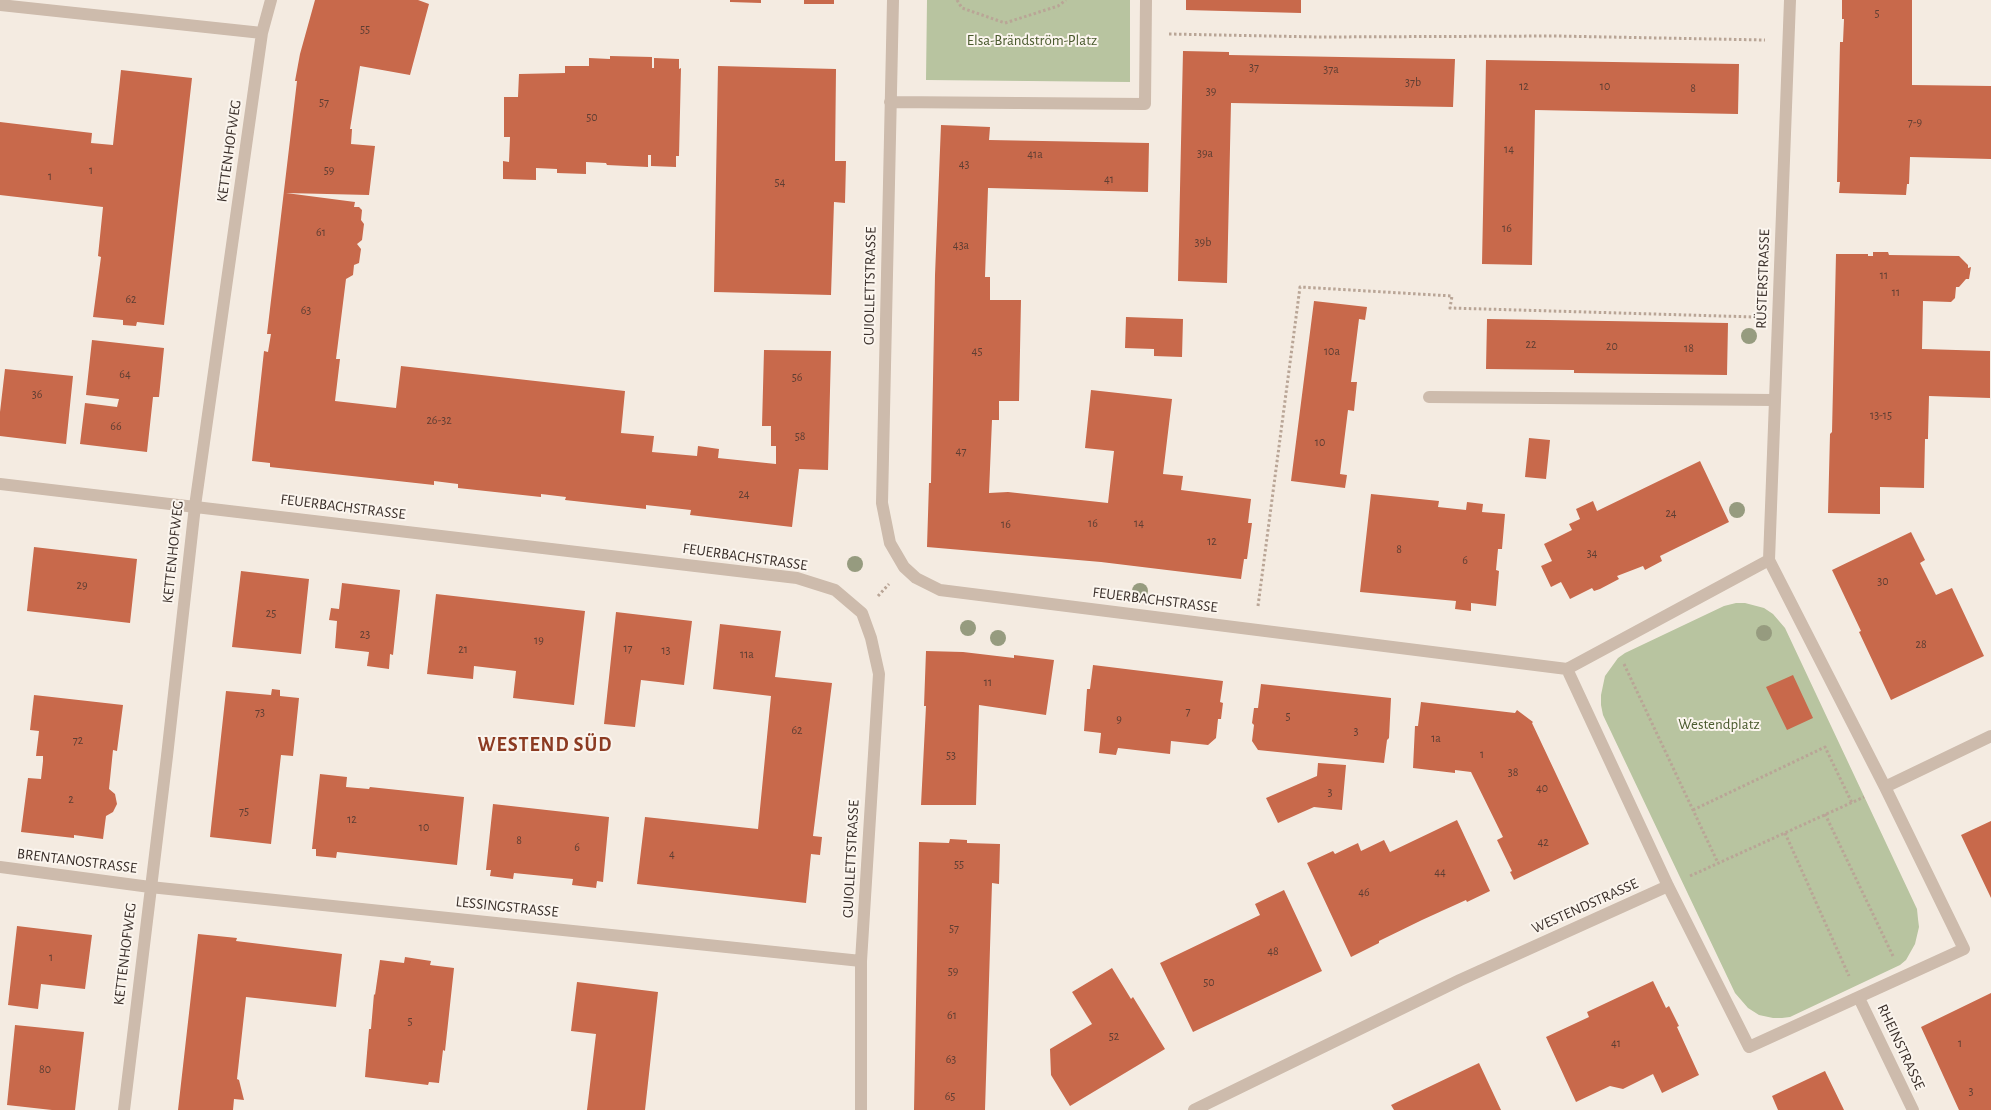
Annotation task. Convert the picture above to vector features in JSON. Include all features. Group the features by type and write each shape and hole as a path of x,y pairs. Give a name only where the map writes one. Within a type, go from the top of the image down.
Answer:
{"street":[{"name":"KETTENHOFWEG","path":"124,1110 167,756 194,506 262,33 271,0"},
{"name":"GUIOLLETTSTRASSE","path":"892,0 882,503 890,542 904,567"},
{"path":"890,102 1145,104 1146,0"},
{"name":"RÜSTERSTRASSE","path":"1769,560 1790,0"},
{"path":"0,5 262,33"},
{"path":"1429,397 1774,400"},
{"name":"FEUERBACHSTRASSE","path":"0,484 796,578 835,590 862,613"},
{"path":"1769,560 1885,787 1964,949 1749,1047 1668,886 1568,669 1615,643 1769,560"},
{"name":"FEUERBACHSTRASSE","path":"904,567 916,578 940,590 1568,669"},
{"name":"GUIOLLETTSTRASSE","path":"861,1110 861,961 879,674 871,638 862,613"},
{"path":"1885,787 1991,736"},
{"name":"BRENTANOSTRASSE","path":"0,867 150,887"},
{"name":"WESTENDSTRASSE","path":"1194,1110 1460,980 1668,886"},
{"name":"LESSINGSTRASSE","path":"150,887 861,961"},
{"name":"RHEINSTRASSE","path":"1859,998 1913,1110"}],"path":[{"path":"957,0 962,8 1005,23 1058,6 1066,0"},
{"path":"1145,34 1320,37 1555,36 1788,41"},
{"path":"1255,629 1300,287 1452,296 1450,308 1777,318"},
{"path":"862,613 904,567"},
{"path":"1615,643 1718,863"},
{"path":"1693,810 1825,747 1852,802"},
{"path":"1668,886 1885,787"},
{"path":"1825,814 1903,977"},
{"path":"1784,833 1859,998"}],"green space":[{"name":"Elsa-Brändström-Platz","path":"927,0 1130,0 1130,82 926,80"},
{"name":"Westendplatz","path":"1745,603 1764,608 1773,614 1785,628 1917,909 1919,927 1915,944 1906,960 1900,965 1790,1017 1782,1018 1759,1015 1748,1008 1735,993 1603,715 1601,705 1605,676 1618,658 1724,606"}],"building":[{"path":"315,0 418,0 429,4 410,75 360,66 350,129 352,129 351,144 375,146 369,195 286,193 355,202 354,207 359,207 362,210 361,220 364,224 362,240 357,244 361,249 359,263 354,265 353,275 346,279 336,359 340,359 335,401 396,408 401,366 625,391 621,433 654,436 652,452 697,456 698,446 719,449 718,458 776,464 776,446 771,446 771,426 762,426 764,350 831,351 828,470 799,469 792,527 690,515 691,510 646,505 646,509 565,500 566,497 541,494 541,497 458,488 458,484 434,481 434,485 270,467 270,463 252,461 264,351 268,352 271,334 267,334 297,81 295,81 300,54"},
{"path":"730,0 761,0 761,3 730,2"},
{"path":"804,0 834,0 834,4 804,4"},
{"path":"1186,0 1301,0 1301,13 1186,10"},
{"path":"1842,0 1912,0 1912,85 1991,86 1991,159 1910,157 1909,184 1907,184 1906,195 1839,193 1840,182 1837,182 1840,42 1843,42 1844,19 1842,19"},
{"path":"1183,51 1229,52 1229,55 1455,59 1453,107 1231,103 1227,283 1178,281"},
{"path":"610,56 652,57 652,68 654,68 654,58 679,59 679,69 681,68 679,156 676,156 676,167 651,166 651,155 648,155 648,167 586,162 586,174 557,173 557,169 536,168 536,180 503,179 503,161 509,162 510,137 504,137 504,97 518,97 519,74 565,73 565,66 589,66 589,58 610,59"},
{"path":"1486,60 1739,64 1738,114 1535,110 1532,265 1482,264"},
{"path":"718,66 836,69 835,161 846,161 845,203 834,202 831,295 714,292"},
{"path":"121,70 192,78 164,325 137,322 136,326 123,325 123,320 93,317 101,257 98,256 103,207 0,195 0,122 92,133 91,143 113,145"},
{"path":"941,125 990,127 989,140 1149,143 1148,192 988,188 985,277 990,277 990,300 1021,300 1019,401 999,401 999,420 992,420 989,493 1008,492 1108,503 1114,451 1085,448 1091,390 1172,399 1163,474 1183,476 1181,490 1251,499 1248,523 1252,523 1247,559 1244,559 1241,579 1101,562 927,547 929,483 931,483 935,275"},
{"path":"1873,252 1888,252 1889,255 1959,256 1968,265 1968,268 1971,267 1969,279 1966,279 1959,287 1956,287 1955,298 1951,302 1923,301 1922,349 1990,351 1990,398 1929,396 1928,439 1925,439 1924,488 1880,487 1880,514 1828,513 1836,254 1868,254 1868,256 1873,256"},
{"path":"1314,301 1367,307 1365,320 1359,319 1351,382 1357,382 1354,411 1348,410 1340,474 1347,475 1345,488 1291,481"},
{"path":"1126,317 1183,319 1182,357 1154,356 1154,349 1125,348"},
{"path":"1487,319 1728,323 1727,375 1574,373 1574,370 1486,369"},
{"path":"92,340 164,348 159,397 153,397 147,452 80,444 85,403 117,407 119,399 86,395"},
{"path":"5,369 73,376 66,444 0,436 0,412"},
{"path":"1529,438 1550,440 1546,479 1525,477"},
{"path":"1700,461 1729,522 1660,556 1662,561 1645,570 1643,566 1617,576 1619,579 1600,589 1594,591 1592,588 1570,599 1561,582 1551,587 1541,566 1552,561 1544,544 1572,530 1569,524 1580,519 1576,509 1593,501 1597,511"},
{"path":"1371,494 1439,501 1438,507 1466,510 1467,502 1483,504 1482,512 1505,514 1502,549 1498,549 1496,570 1499,571 1496,606 1471,603 1471,611 1455,609 1456,601 1360,592"},
{"path":"1911,532 1925,560 1920,563 1936,595 1952,588 1984,656 1891,700 1832,570"},
{"path":"34,547 137,559 130,623 27,611"},
{"path":"241,571 309,579 301,654 232,647"},
{"path":"342,583 400,590 393,655 390,654 389,669 367,666 369,652 335,648 337,621 329,620 331,608 339,609"},
{"path":"436,594 585,611 574,705 513,698 516,671 474,666 473,679 427,674"},
{"path":"616,612 692,621 684,685 641,680 635,727 604,724"},
{"path":"720,624 781,631 775,677 832,683 813,836 822,837 820,855 811,854 806,903 637,884 645,817 758,829 771,696 713,689"},
{"path":"926,651 963,652 1014,658 1014,655 1054,660 1046,715 979,705 976,805 921,805 926,706 924,706"},
{"path":"1093,665 1223,681 1220,702 1223,703 1221,719 1218,719 1216,738 1208,745 1171,741 1170,754 1118,748 1116,755 1099,753 1101,733 1084,731 1087,689 1090,689"},
{"path":"1793,675 1813,718 1787,730 1766,687"},
{"path":"1261,684 1391,698 1389,738 1387,740 1384,763 1258,750 1252,741 1254,725 1252,723 1254,708 1258,708"},
{"path":"272,689 280,690 280,696 299,698 293,756 281,755 271,844 210,837 226,691 271,695"},
{"path":"34,695 123,705 117,751 113,750 109,789 115,794 117,804 113,812 106,816 103,839 74,835 74,838 21,832 28,778 41,779 43,761 43,756 36,756 39,731 30,730"},
{"path":"1421,702 1515,713 1517,710 1533,722 1589,844 1514,880 1510,872 1512,871 1497,840 1503,837 1471,772 1455,770 1455,773 1413,768 1415,726 1418,726"},
{"path":"1318,763 1346,765 1342,810 1314,807 1278,823 1266,798 1317,776"},
{"path":"320,774 347,777 346,787 369,789 370,787 464,797 457,865 337,852 336,858 316,856 316,849 312,849"},
{"path":"493,804 609,817 603,882 597,881 596,888 572,885 573,879 514,873 513,879 490,876 491,870 486,870"},
{"path":"1457,820 1490,891 1422,920 1351,957 1307,863 1333,851 1335,854 1358,843 1361,851 1384,840 1390,852"},
{"path":"1991,821 1991,898 1961,835"},
{"path":"950,839 967,840 967,843 1000,844 999,884 992,883 985,1110 914,1110 919,842 949,843"},
{"path":"1284,890 1322,971 1193,1032 1160,963 1260,915 1255,904"},
{"path":"17,926 92,935 85,989 41,984 38,1009 8,1005"},
{"path":"198,934 237,938 236,941 342,954 336,1007 246,997 237,1079 239,1080 244,1100 234,1099 233,1110 178,1110"},
{"path":"405,957 431,961 430,965 454,968 445,1051 443,1050 439,1083 429,1082 428,1085 365,1077 369,1029 371,1029 374,994 380,960 404,963"},
{"path":"1112,968 1131,999 1133,997 1165,1049 1070,1106 1051,1075 1050,1049 1092,1024 1072,992"},
{"path":"1653,981 1666,1008 1669,1006 1679,1026 1677,1027 1699,1075 1662,1093 1653,1074 1623,1089 1610,1086 1576,1102 1546,1037 1589,1017 1587,1012"},
{"path":"577,982 658,992 645,1110 587,1110 596,1034 571,1031"},
{"path":"1991,993 1991,1110 1959,1110 1921,1027"},
{"path":"15,1025 84,1032 75,1110 52,1110 7,1105"},
{"path":"1479,1063 1501,1110 1394,1110 1391,1105"},
{"path":"1825,1071 1844,1110 1778,1110 1772,1096"}],"district":[{"name":"WESTEND SÜD","path":"545,745"}]}
